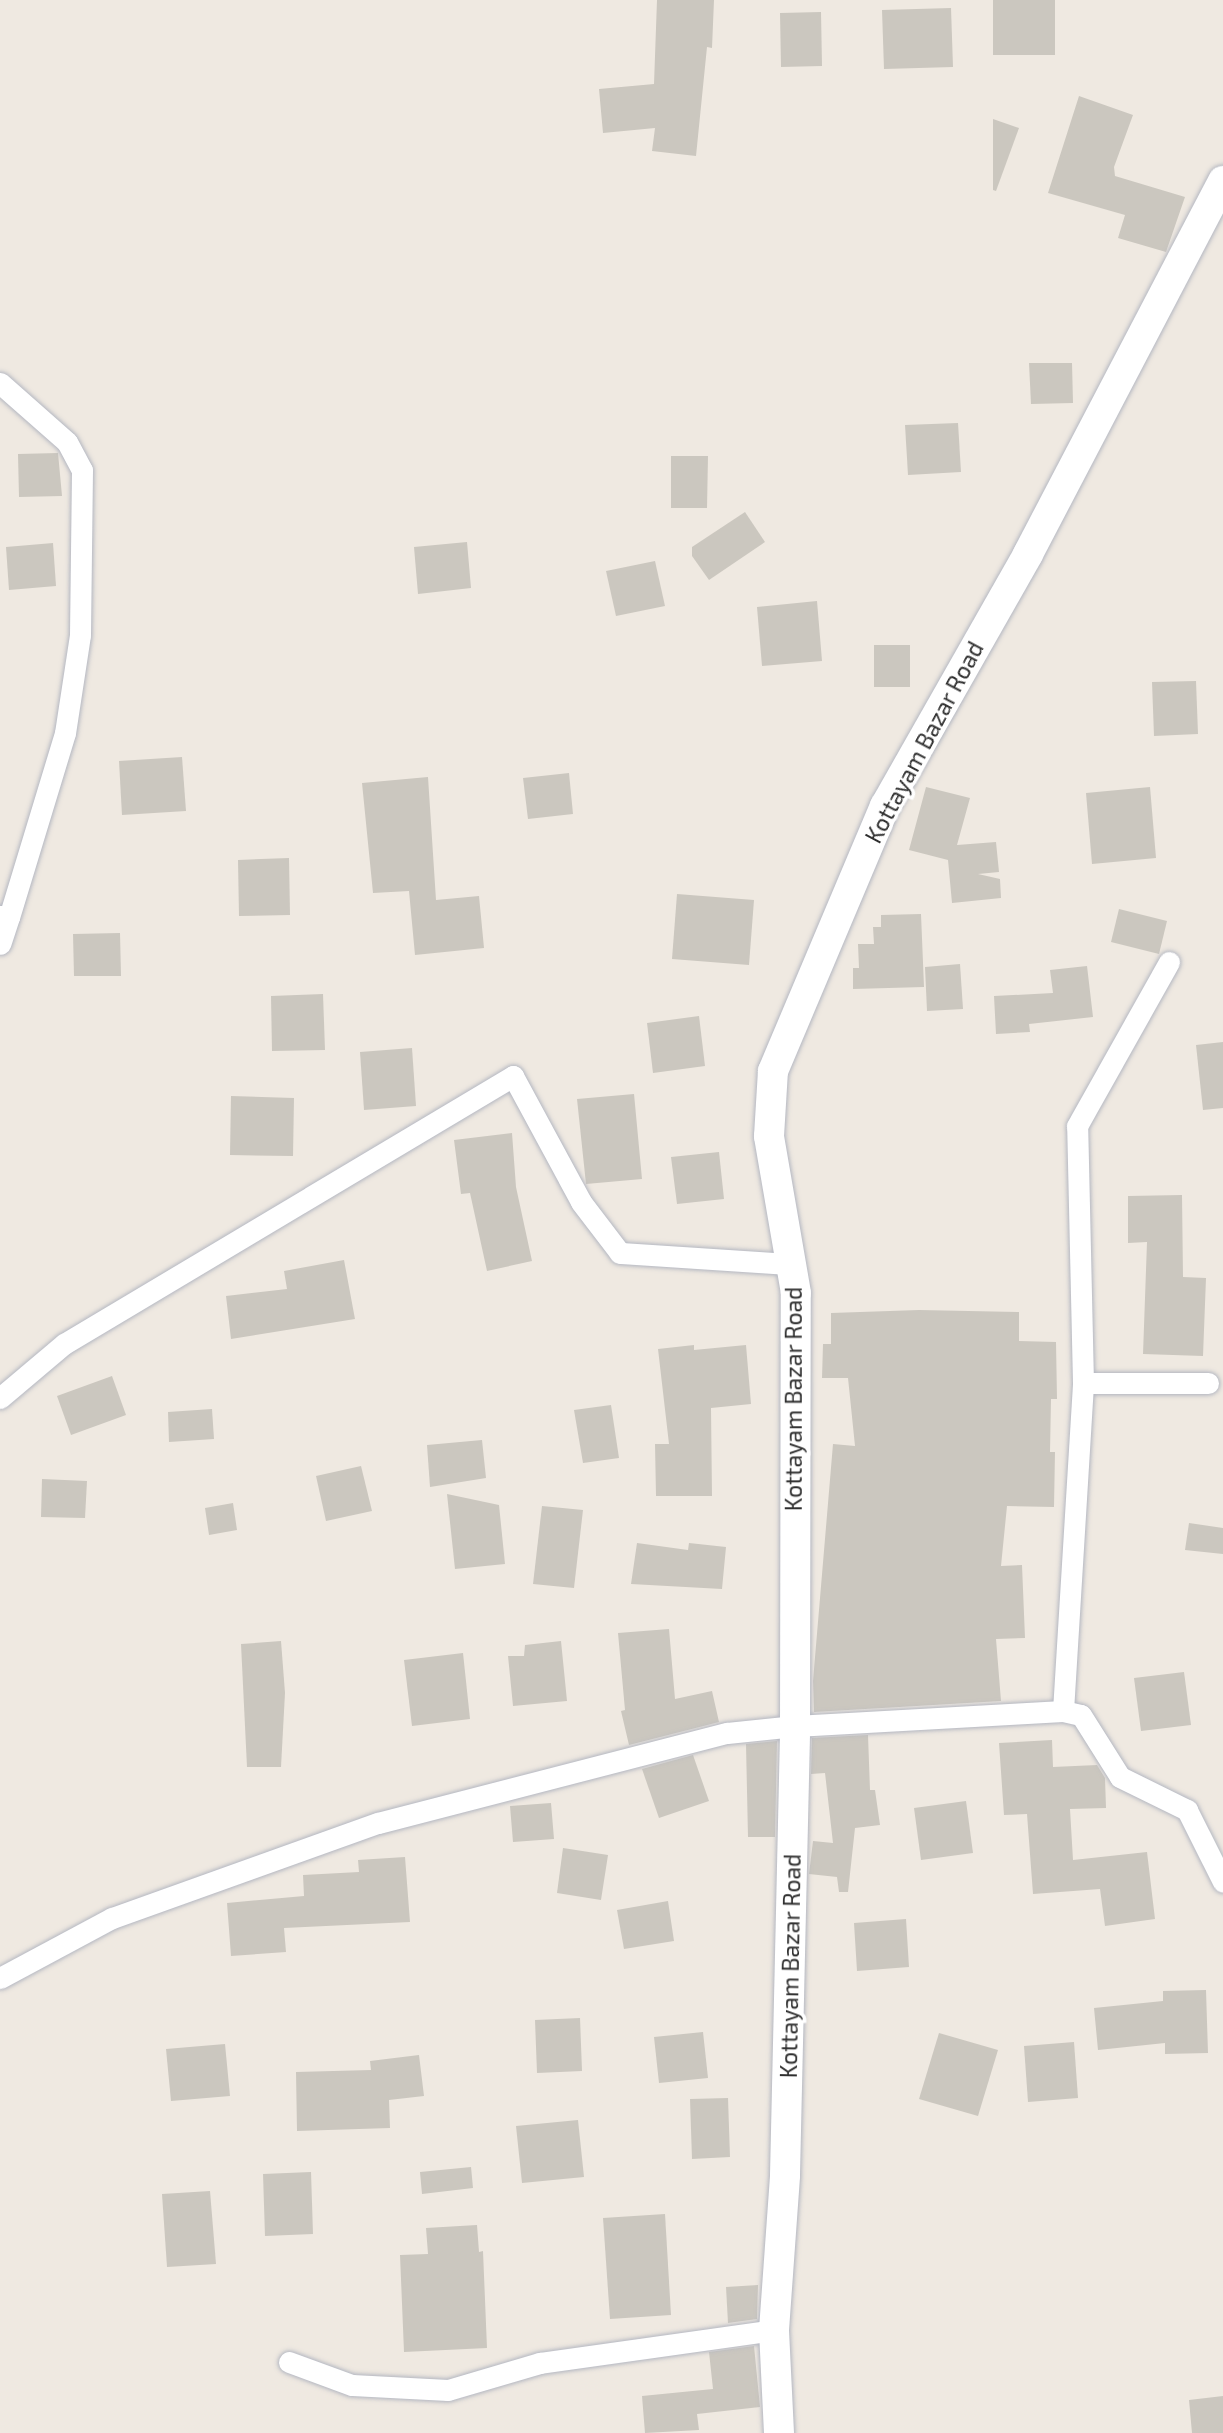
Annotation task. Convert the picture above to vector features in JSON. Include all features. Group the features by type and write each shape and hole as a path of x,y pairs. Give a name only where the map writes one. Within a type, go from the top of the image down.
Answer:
{"main road":[{"name":"Kottayam Bazar Road","path":"779,2433 774,2330 785,2175 795,1726 796,1293 769,1136 773,1071 885,806 1028,554 1223,181"}],"street":[{"path":"0,383 67,442 82,470 80,635 65,733 4,916 0,944"},
{"path":"1063,1712 1083,1383 1077,1126 1169,962"},
{"path":"0,1398 64,1344 513,1076 582,1202 620,1252 790,1264"},
{"path":"1083,1383 1208,1383"},
{"path":"3,1967 112,1918 378,1823 727,1733 795,1726 1063,1712 1082,1715 1120,1777 1187,1810 1223,1882"},
{"path":"289,2362 352,2385 448,2390 540,2363 774,2330"}],"building":[{"path":"657,0 714,0 712,48 707,47 696,156 652,151 655,128 603,133 599,89 654,84"},
{"path":"993,0 1055,0 1055,55 993,55"},
{"path":"951,8 953,67 884,69 882,10"},
{"path":"821,12 822,66 781,67 780,13"},
{"path":"1079,96 1133,115 1114,167 1115,176 1185,197 1166,252 1118,238 1125,215 1048,193"},
{"path":"993,119 1019,128 996,191 993,190"},
{"path":"1029,363 1072,363 1073,403 1031,404"},
{"path":"958,423 961,472 908,475 905,425"},
{"path":"58,453 62,496 19,497 18,454"},
{"path":"671,456 708,456 707,508 671,508"},
{"path":"745,512 765,542 709,580 692,556 692,547"},
{"path":"467,542 471,588 418,594 414,547"},
{"path":"53,543 56,586 9,590 6,547"},
{"path":"655,561 665,606 616,616 606,571"},
{"path":"817,601 822,661 762,666 757,607"},
{"path":"874,645 910,645 910,687 874,687"},
{"path":"1196,681 1198,734 1154,736 1152,682"},
{"path":"182,757 186,811 122,815 119,761"},
{"path":"569,773 573,814 528,819 523,778"},
{"path":"428,777 436,900 479,896 484,948 415,955 409,891 373,893 362,783"},
{"path":"926,787 970,798 957,845 996,842 999,872 978,874 1000,879 1001,898 952,903 948,860 909,850"},
{"path":"1150,787 1156,858 1092,864 1086,793"},
{"path":"289,858 290,915 239,916 238,860"},
{"path":"677,894 754,900 749,965 672,959"},
{"path":"1119,909 1167,921 1159,954 1111,942"},
{"path":"921,914 924,987 853,989 853,968 859,968 858,944 874,944 873,927 881,927 881,915"},
{"path":"120,933 121,976 74,976 73,934"},
{"path":"960,964 963,1009 927,1011 925,967"},
{"path":"1087,966 1093,1017 1029,1024 1030,1032 996,1034 994,996 1053,993 1050,970"},
{"path":"323,994 325,1050 272,1051 271,996"},
{"path":"699,1016 705,1066 653,1073 647,1023"},
{"path":"1223,1042 1223,1108 1203,1110 1196,1045"},
{"path":"412,1048 416,1106 364,1110 360,1052"},
{"path":"634,1094 642,1179 586,1184 577,1099"},
{"path":"231,1096 294,1098 293,1156 230,1155"},
{"path":"512,1133 516,1187 532,1261 487,1271 470,1193 461,1194 454,1140"},
{"path":"719,1152 724,1199 677,1204 671,1157"},
{"path":"1182,1195 1183,1277 1206,1278 1203,1356 1143,1354 1147,1242 1128,1243 1128,1196"},
{"path":"344,1260 355,1319 231,1339 226,1296 287,1289 284,1271"},
{"path":"919,1310 1019,1312 1019,1341 1056,1342 1057,1399 1051,1399 1050,1452 1055,1452 1054,1507 1007,1506 1001,1566 1022,1565 1025,1638 996,1639 1001,1701 814,1712 813,1681 833,1444 855,1446 848,1378 822,1378 823,1344 831,1344 831,1313"},
{"path":"694,1345 694,1350 746,1345 751,1404 711,1408 712,1496 656,1496 655,1444 669,1444 658,1349"},
{"path":"112,1376 126,1415 71,1435 57,1396"},
{"path":"611,1405 619,1458 583,1463 574,1410"},
{"path":"212,1409 214,1439 169,1442 168,1412"},
{"path":"482,1440 486,1478 430,1487 427,1445"},
{"path":"361,1466 372,1511 326,1521 316,1476"},
{"path":"42,1479 87,1481 85,1518 41,1517"},
{"path":"447,1494 499,1505 505,1564 455,1569"},
{"path":"233,1503 237,1530 209,1535 205,1508"},
{"path":"542,1506 583,1510 574,1588 533,1584"},
{"path":"1189,1523 1223,1528 1223,1554 1185,1550"},
{"path":"637,1543 688,1550 689,1543 726,1547 722,1589 631,1584"},
{"path":"669,1629 675,1699 712,1691 719,1722 629,1745 621,1711 625,1710 618,1633"},
{"path":"281,1641 285,1693 281,1767 247,1767 241,1644"},
{"path":"561,1641 567,1701 513,1706 508,1656 524,1656 525,1645"},
{"path":"463,1653 470,1719 412,1726 404,1660"},
{"path":"1184,1672 1191,1725 1141,1731 1134,1678"},
{"path":"868,1735 870,1790 875,1790 880,1825 855,1828 848,1892 839,1892 837,1877 809,1874 813,1841 833,1843 825,1773 811,1774 812,1738"},
{"path":"1052,1740 1053,1767 1097,1765 1105,1778 1106,1808 1070,1809 1073,1860 1147,1852 1155,1919 1105,1926 1100,1889 1033,1894 1027,1814 1004,1815 999,1743"},
{"path":"777,1741 775,1837 748,1837 746,1744"},
{"path":"693,1755 709,1801 659,1818 642,1769"},
{"path":"966,1801 973,1853 921,1860 914,1808"},
{"path":"551,1803 554,1839 513,1842 510,1806"},
{"path":"563,1848 608,1855 601,1900 557,1893"},
{"path":"405,1857 410,1922 284,1928 286,1952 231,1956 227,1903 304,1896 303,1875 359,1872 358,1860"},
{"path":"668,1901 674,1941 624,1949 617,1910"},
{"path":"906,1919 909,1967 857,1971 854,1923"},
{"path":"1206,1990 1208,2053 1165,2054 1165,2043 1098,2050 1094,2008 1163,2001 1163,1991"},
{"path":"580,2018 582,2071 537,2073 535,2020"},
{"path":"703,2032 708,2078 659,2083 654,2037"},
{"path":"939,2033 998,2050 978,2116 919,2099"},
{"path":"1074,2042 1078,2098 1028,2102 1024,2046"},
{"path":"225,2044 230,2096 171,2101 166,2049"},
{"path":"419,2055 424,2096 389,2100 390,2128 297,2131 296,2072 371,2070 370,2061"},
{"path":"728,2098 730,2157 692,2159 690,2099"},
{"path":"578,2120 584,2177 522,2183 516,2126"},
{"path":"471,2167 473,2188 422,2194 420,2172"},
{"path":"311,2172 313,2234 265,2236 263,2174"},
{"path":"210,2191 216,2264 167,2267 162,2194"},
{"path":"665,2214 671,2315 610,2319 603,2218"},
{"path":"477,2225 479,2252 483,2251 487,2348 404,2352 400,2255 428,2254 426,2228"},
{"path":"758,2285 757,2319 728,2323 726,2287"},
{"path":"754,2346 760,2407 697,2414 699,2430 645,2433 642,2396 713,2389 709,2352"},
{"path":"1223,2396 1223,2433 1192,2433 1189,2400"}]}
